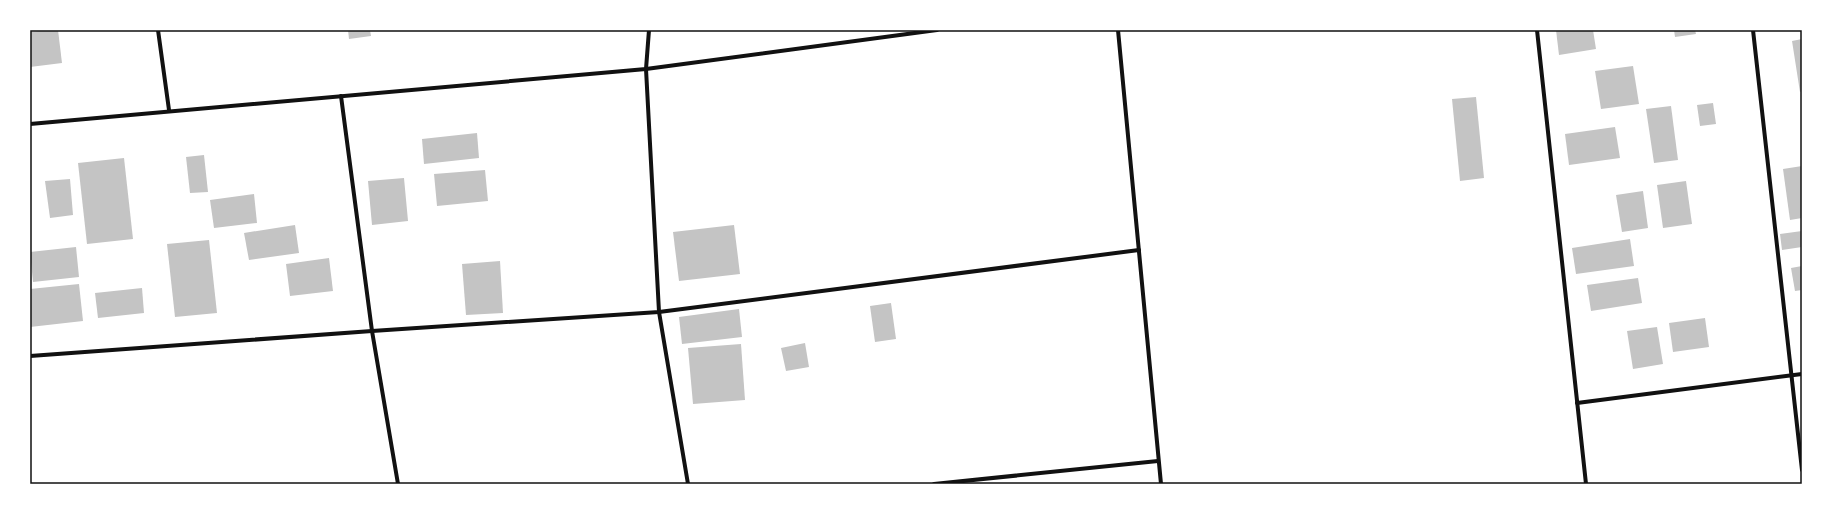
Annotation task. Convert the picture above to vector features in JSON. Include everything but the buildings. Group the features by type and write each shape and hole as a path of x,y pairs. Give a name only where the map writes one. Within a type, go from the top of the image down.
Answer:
{"street":[{"path":"158,30 169,110"},
{"path":"649,30 646,68 659,312 688,484"},
{"path":"30,124 169,110 646,68 937,30"},
{"path":"1118,30 1161,484"},
{"path":"1537,30 1586,484"},
{"path":"1753,30 1802,470"},
{"path":"341,96 372,331 398,484"},
{"path":"30,356 659,312 1139,250"},
{"path":"1577,403 1802,374"},
{"path":"934,484 1158,461"}]}
